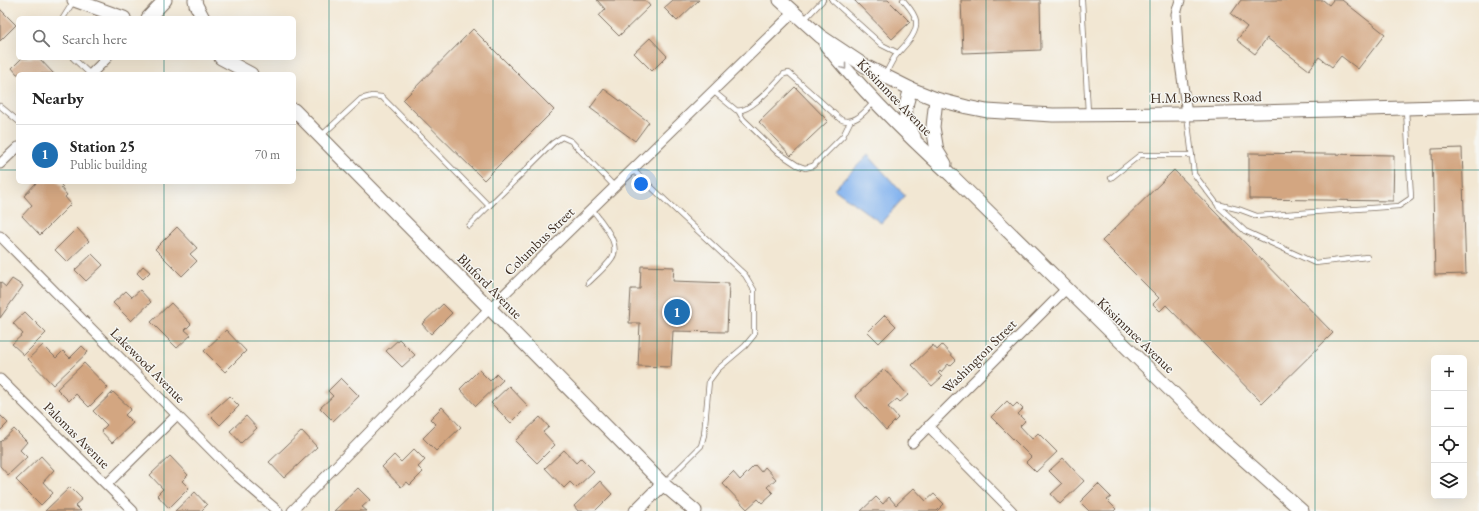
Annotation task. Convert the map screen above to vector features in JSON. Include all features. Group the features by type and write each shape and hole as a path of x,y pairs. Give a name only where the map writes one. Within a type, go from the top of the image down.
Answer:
{"street":[{"path":"74,0 118,16"},
{"path":"150,16 165,0"},
{"path":"196,0 196,5 202,16"},
{"name":"Kissimmee Avenue","path":"780,0 820,36 865,66 911,89 936,99 933,127 937,151 952,176"},
{"path":"1180,0 1176,14 1178,49 1187,114"},
{"name":"Columbus Street","path":"292,511 489,309 632,169 713,91 798,17"},
{"name":"Kissimmee Avenue","path":"820,36 851,76 917,144 952,176 1213,432 1302,511"},
{"path":"93,72 105,60"},
{"path":"225,60 247,72"},
{"path":"239,60 249,72"},
{"path":"911,89 905,105 907,122 917,144"},
{"name":"H.M. Bowness Road","path":"936,99 987,111 1052,115 1187,114 1479,106"},
{"name":"Bluford Avenue","path":"296,112 663,484 685,511"},
{"path":"0,164 16,148"},
{"name":"Lakewood Avenue","path":"0,236 236,475 278,511"},
{"name":"Washington Street","path":"912,443 1066,289"},
{"name":"Palomas Avenue","path":"0,380 133,511"},
{"path":"107,484 177,414"},
{"path":"928,426 1012,511"},
{"path":"636,511 663,484"},
{"name":"Bluford Avenue","path":"663,484 696,511"}],"lane":[{"path":"64,16 74,0"},
{"path":"798,17 823,0"},
{"path":"832,0 882,45 898,54"},
{"path":"885,76 898,54 913,35 916,28 916,21 913,14 903,0"},
{"path":"1082,0 1088,115"},
{"path":"75,60 89,72"},
{"path":"739,112 744,111 754,104 784,74 789,73 844,122 850,122 856,119 875,101"},
{"path":"713,91 739,112 743,119 776,152 797,165 805,168 813,166 843,136 850,122"},
{"path":"320,136 361,99 372,96 382,97 489,206"},
{"path":"0,106 16,119"},
{"path":"1217,204 1257,216 1399,206 1411,198 1406,108"},
{"path":"1187,114 1194,174 1217,204 1245,231 1315,263 1367,257"},
{"path":"469,226 553,143 562,138 571,141 615,187"},
{"path":"1111,178 1140,155 1192,155"},
{"path":"632,169 745,275 754,290 754,335 745,346 718,369 709,381 704,434 701,446 663,484"},
{"path":"588,283 613,257 615,249 611,237 592,209"}],"water":[{"path":"868,155 905,196 881,223 834,189"}],"building":[{"path":"597,0 645,0 650,6 619,36 599,16 605,9"},
{"path":"673,0 699,0 677,21 664,8"},
{"path":"854,0 888,0 910,22 892,39"},
{"path":"961,0 1040,0 1041,50 963,53"},
{"path":"1241,0 1323,0 1329,5 1333,0 1342,0 1385,34 1358,69 1341,56 1332,67 1319,57 1309,70 1267,38 1255,54 1237,40 1247,27 1231,14"},
{"path":"0,9 16,25 0,41"},
{"path":"473,29 554,110 484,180 403,100"},
{"path":"650,38 667,56 652,71 634,53"},
{"path":"20,60 41,60 52,72 16,73 12,68"},
{"path":"795,87 828,121 791,156 759,122"},
{"path":"604,89 649,122 635,141 590,108"},
{"path":"1462,148 1466,274 1435,275 1432,149"},
{"path":"1249,153 1394,155 1393,201 1249,199"},
{"path":"1174,170 1333,333 1262,403 1166,305 1160,311 1153,304 1159,298 1102,241"},
{"path":"35,184 60,184 63,187 61,188 67,195 65,197 71,204 40,235 22,216 32,205 24,196"},
{"path":"177,227 197,248 190,254 197,261 182,276 155,249"},
{"path":"77,228 89,241 67,262 55,250"},
{"path":"92,254 103,265 86,281 75,270"},
{"path":"143,266 150,272 143,279 137,273"},
{"path":"641,266 674,267 673,281 729,283 727,332 673,331 671,367 638,366 640,323 629,323 631,289 640,289"},
{"path":"12,279 23,286 0,318 0,282 6,287"},
{"path":"140,290 151,302 131,321 113,303 126,291 132,297"},
{"path":"171,303 191,324 185,330 191,335 177,348 151,322"},
{"path":"443,304 452,313 431,334 422,324"},
{"path":"25,312 46,333 24,355 12,344 23,334 13,323"},
{"path":"885,315 896,326 879,343 868,332"},
{"path":"226,330 246,351 225,372 204,351"},
{"path":"399,339 415,355 402,367 386,351"},
{"path":"43,345 56,358 63,351 70,358 82,346 88,352 53,385 28,359"},
{"path":"933,345 937,350 942,345 956,360 950,366 948,364 941,372 940,371 938,373 942,377 932,386 912,365"},
{"path":"84,363 108,388 89,407 76,394 69,401 57,389"},
{"path":"884,369 908,395 900,402 897,399 888,407 898,418 886,430 855,396"},
{"path":"479,370 490,381 497,374 503,380 476,406 460,389"},
{"path":"341,378 359,396 333,421 320,408 333,396 328,391"},
{"path":"509,386 528,406 511,423 491,403"},
{"path":"113,392 131,409 125,415 133,423 112,443 101,431 107,425 93,411"},
{"path":"229,396 239,406 220,425 209,414"},
{"path":"1007,401 1013,407 1017,403 1023,409 1018,414 1025,421 1020,426 1032,439 1038,433 1057,452 1036,472 1026,462 1031,457 991,417"},
{"path":"442,407 461,427 436,451 423,438 436,425 430,419"},
{"path":"0,415 8,423 0,431"},
{"path":"246,416 257,428 241,443 230,431"},
{"path":"540,417 549,427 543,432 555,445 537,463 515,441"},
{"path":"14,429 27,442 20,450 27,457 8,475 0,466 0,442"},
{"path":"302,431 317,447 284,478 269,462"},
{"path":"414,449 425,460 418,467 423,472 410,485 407,482 401,487 382,467 394,455 401,462"},
{"path":"564,450 576,463 581,458 594,471 576,488 570,482 564,488 545,468"},
{"path":"41,456 54,470 43,482 53,493 41,505 16,480"},
{"path":"170,456 188,475 182,481 189,488 169,508 157,495 163,489 150,475"},
{"path":"1063,458 1084,481 1060,504 1051,494 1062,484 1049,471"},
{"path":"755,465 761,472 765,467 776,479 767,487 773,493 762,503 758,499 747,509 722,483 733,472 740,480"},
{"path":"600,481 612,494 595,511 578,511 574,506"},
{"path":"1098,484 1111,497 1107,500 1116,509 1114,511 1089,511 1080,502"},
{"path":"70,487 82,499 75,505 81,511 45,511"},
{"path":"358,488 370,500 362,507 367,511 334,511"},
{"path":"914,488 926,501 934,494 944,504 937,511 861,511 876,497 883,504 889,497 896,505"},
{"path":"195,492 207,505 201,511 175,511"}],"place":[{"name":"Station 25","path":"677,312"}]}
